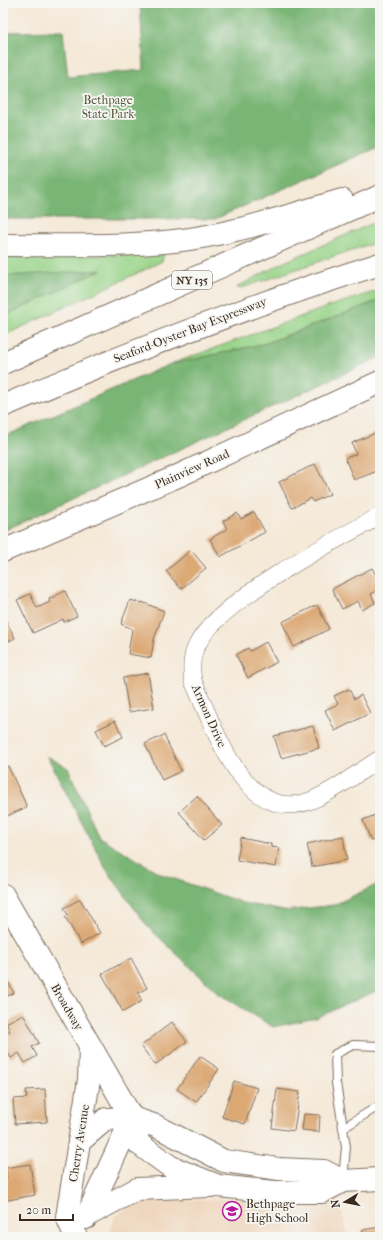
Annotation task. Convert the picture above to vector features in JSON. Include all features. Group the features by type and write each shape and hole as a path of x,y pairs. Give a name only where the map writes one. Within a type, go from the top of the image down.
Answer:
{"main road":[{"path":"3,245 114,245 199,237 256,225 380,189"},
{"name":"NY 135","path":"3,363 380,196"},
{"name":"Seaford-Oyster Bay Expressway","path":"3,406 76,374 197,326 321,282 380,264"},
{"name":"Plainview Road","path":"3,551 178,476 380,382"},
{"name":"Broadway","path":"3,895 132,1118 139,1144 171,1167 218,1186 275,1192 322,1192 343,1181 380,1179"},
{"name":"Cherry Avenue","path":"76,1237 67,1217 89,1080 90,1047"},
{"path":"79,1142 106,1119 132,1118 156,1126 224,1161 279,1169 324,1171 343,1181"},
{"name":"Cherry Avenue","path":"76,1237 88,1215 132,1118"},
{"path":"88,1215 137,1189 218,1186"}],"street":[{"name":"Armon Drive","path":"380,516 343,535 281,573 237,602 213,621 197,644 193,654 192,673 193,680 226,754 240,776 257,794 268,800 285,804 311,801 329,792 380,759"}],"lane":[{"path":"343,1181 346,1147 336,1083 335,1054 353,1045 380,1046"},
{"path":"343,1128 380,1105"}],"shaded area":[{"name":"Bethpage High School","path":"337,1195 348,1237 107,1237 115,1217 129,1206 140,1202"}],"green space":[{"name":"Bethpage State Park","path":"140,3 380,3 380,146 215,219 3,219 3,32 63,31 68,77 144,70"},
{"path":"380,220 380,242 364,246 239,289 237,287 282,263"},
{"path":"164,254 162,261 3,336 3,257"},
{"path":"101,270 3,317 3,276"},
{"path":"380,290 380,300 266,343 168,365 330,306"},
{"path":"380,300 380,357 3,531 3,437 168,365 267,343"},
{"path":"47,756 68,768 99,837 161,874 243,903 284,911 334,905 380,883 380,989 316,1018 273,1027 218,993 147,926 106,869"}],"building":[{"path":"380,431 380,470 354,480 345,458 356,454 352,443"},
{"path":"315,464 330,494 313,502 311,498 292,508 279,482"},
{"path":"254,512 265,532 220,557 210,539 227,529 223,521 237,513 241,519"},
{"path":"191,550 206,568 181,589 166,571"},
{"path":"372,568 380,583 380,589 371,594 375,603 362,610 358,601 342,609 332,589"},
{"path":"65,591 77,616 64,622 63,619 33,633 17,600 30,594 37,608 50,602 49,599"},
{"path":"130,600 142,602 164,611 154,639 151,658 128,654 132,629 121,624"},
{"path":"317,605 329,629 294,647 282,622"},
{"path":"3,615 15,638 3,644"},
{"path":"266,642 277,662 248,678 236,655 248,648 250,651"},
{"path":"148,673 154,708 129,712 123,678"},
{"path":"349,689 354,699 361,695 370,713 335,731 325,710 338,704 334,696"},
{"path":"115,721 123,737 104,746 96,730"},
{"path":"313,726 319,748 281,758 274,736"},
{"path":"164,735 181,771 162,780 145,744"},
{"path":"8,766 27,807 7,816 3,807 3,768"},
{"path":"197,796 222,825 204,840 179,812"},
{"path":"380,813 380,838 371,841 363,820"},
{"path":"343,836 347,860 312,867 307,844"},
{"path":"241,838 271,844 271,847 279,848 276,867 237,860"},
{"path":"80,899 100,933 81,944 65,917 68,915 64,908"},
{"path":"131,958 147,988 138,993 142,1001 123,1012 102,974"},
{"path":"3,973 14,993 3,998"},
{"path":"23,1014 39,1043 32,1047 37,1056 25,1063 19,1053 11,1058 3,1044 3,1035 10,1031 6,1023"},
{"path":"172,1022 187,1042 155,1065 141,1046"},
{"path":"200,1056 219,1069 196,1102 177,1089"},
{"path":"234,1081 257,1088 245,1124 222,1117"},
{"path":"45,1089 47,1122 15,1124 13,1099 27,1098 26,1090"},
{"path":"277,1089 300,1092 294,1131 272,1128"},
{"path":"304,1114 320,1115 319,1132 302,1130"},
{"path":"30,1164 35,1195 3,1201 3,1180 7,1179 5,1168"},
{"path":"380,1227 380,1237 364,1237 362,1230"}],"place":[{"name":"Bethpage High School","path":"232,1211"}]}
